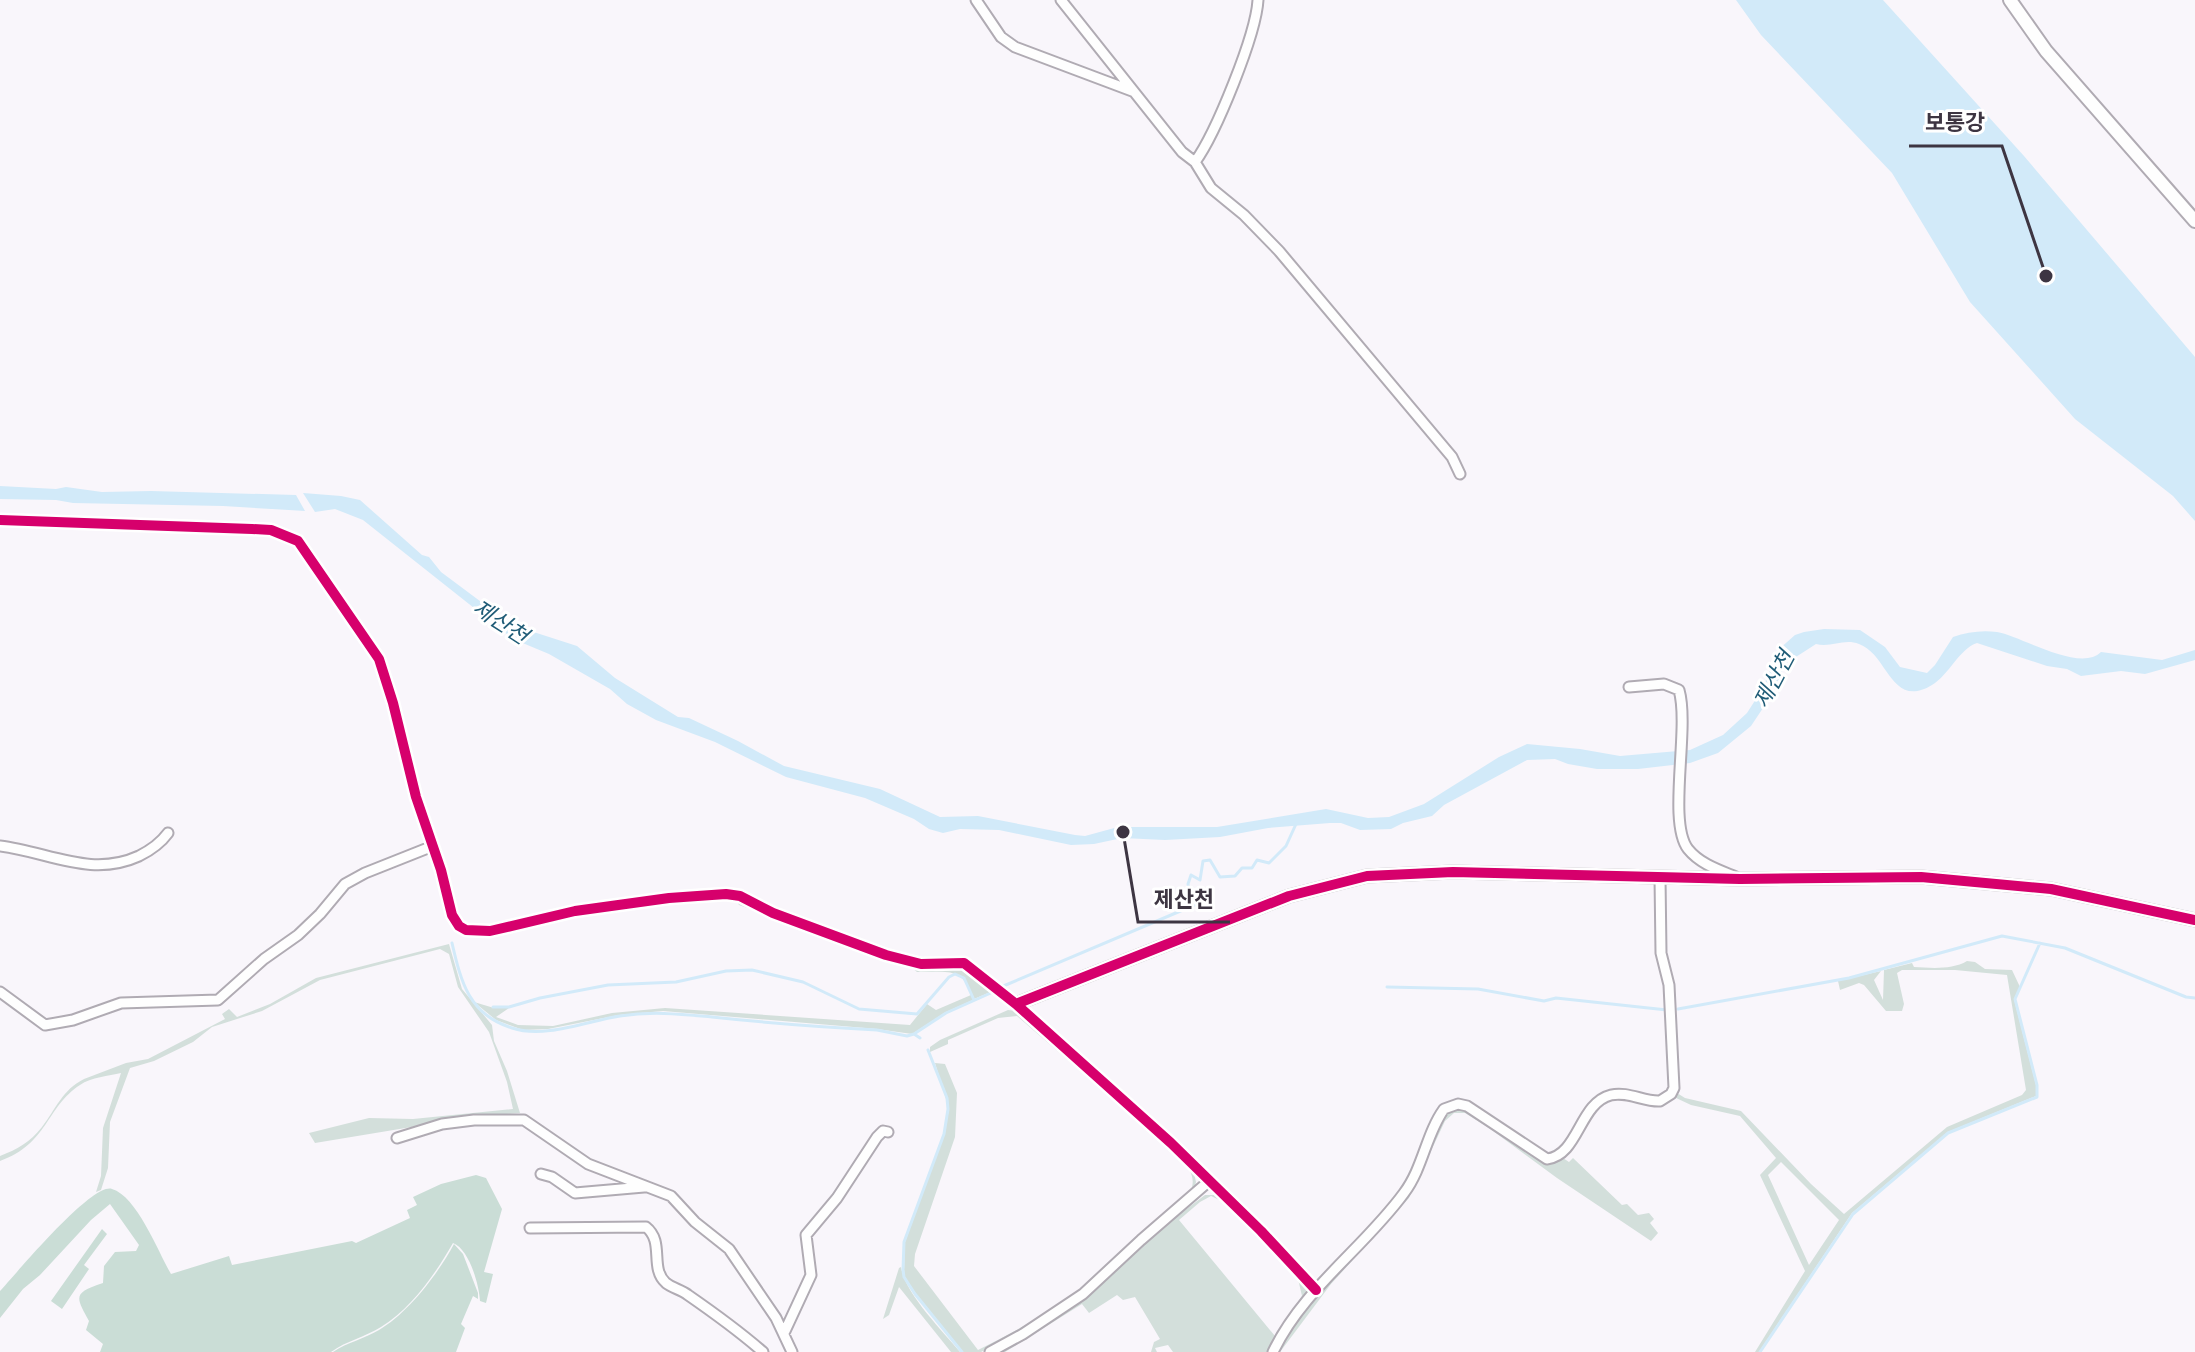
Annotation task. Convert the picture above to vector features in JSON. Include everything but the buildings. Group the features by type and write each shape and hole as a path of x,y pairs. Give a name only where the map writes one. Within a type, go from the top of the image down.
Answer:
{"main road":[{"path":"2010,0 2046,51 2195,221"}],"street":[{"path":"976,0 1001,37 1015,47 1135,92"},
{"path":"1061,0 1182,152 1195,162 1211,188 1263,234 1331,311 1452,457 1460,474"},
{"path":"1195,162 1214,126 1246,47 1258,0"},
{"path":"0,520 271,530 298,541 379,659 409,772 452,915 459,926 466,930 490,931 575,911 669,898 726,894 740,896 773,913 886,955 921,964 964,963 1016,1004 1171,1143 1316,1290"},
{"path":"1629,687 1664,684 1679,690 1682,749 1680,815 1684,842 1700,860 1740,879"},
{"path":"0,846 89,866 105,866 121,864 150,851 168,833"},
{"path":"0,992 45,1025 73,1020 121,1003 218,1000 264,959 298,935 345,884 433,846"},
{"path":"1016,1004 1289,896 1367,876 1453,872 1740,879 1921,877 2051,889 2195,920"},
{"path":"1273,1352 1316,1290 1411,1183 1440,1115 1449,1106 1467,1106 1547,1159 1558,1156 1566,1148 1591,1109 1606,1097 1627,1094 1652,1102 1671,1094 1674,1088 1671,1013 1669,985 1661,953 1660,877"},
{"path":"397,1138 452,1123 524,1120 588,1164 671,1196 695,1222 729,1249 785,1331 792,1352"},
{"path":"785,1331 811,1275 806,1235 837,1198 877,1137 883,1131 888,1132"},
{"path":"541,1174 552,1177 575,1193 646,1187"},
{"path":"990,1352 1083,1294 1208,1182"},
{"path":"530,1228 646,1227 654,1233 658,1271 666,1283 731,1324 763,1352"}],"shaded area":[{"path":"703,897 739,898 849,945 726,898 604,911 483,936 579,913"},
{"path":"449,944 462,989 492,1025 494,1041 520,1113 472,1117 315,1143 309,1133 369,1118 413,1119 513,1109 489,1032 458,987 449,954 440,949 320,980 262,1011 212,1027 193,1042 154,1061 130,1068 110,1122 108,1168 101,1190 96,1192 101,1176 103,1128 121,1073 84,1082 60,1104 28,1145 0,1161 0,1156 33,1137 65,1094 84,1079 126,1063 148,1059 225,1019 222,1014 229,1009 237,1017 270,1004 316,978"},
{"path":"869,952 967,968 993,991 974,999 964,981 952,973 917,972"},
{"path":"1967,961 1985,969 2012,970 2020,987 2014,999 2036,1085 2036,1096 1948,1132 1852,1213 1759,1352 1755,1352 1805,1271 1760,1175 1776,1158 1740,1116 1691,1105 1674,1097 1677,1093 1685,1098 1741,1111 1844,1214 1947,1127 2022,1095 2026,1090 2007,975 1955,970 1902,970 1897,973 1904,1004 1902,1011 1886,1011 1864,985 1859,983 1840,990 1838,981 1881,971 1874,980 1883,1000 1884,970 1912,963 1914,967 1934,968","holes":["1781,1162 1839,1220 1809,1265 1768,1175"]},
{"path":"971,995 973,1000 946,1012 912,1034 663,1011 619,1015 548,1029 523,1030 496,1020 474,1002 494,1008 509,1008 496,1017 518,1025 553,1026 612,1013 665,1008 910,1025 927,1004 936,1010"},
{"path":"1008,1010 1016,1011 1033,1024 1181,1158 1017,1016 998,1018 948,1040 948,1044 930,1052 930,1047 940,1040"},
{"path":"935,1063 945,1064 957,1093 955,1137 915,1254 914,1266 978,1350 1035,1320 1075,1293 1146,1228 1178,1204 1189,1193 1193,1183 1182,1159 1193,1169 1194,1190 1091,1284 1018,1333 981,1352 963,1352 905,1277 905,1242 944,1135 949,1109"},
{"path":"1466,1107 1541,1157 1560,1156 1569,1162 1573,1158 1622,1205 1627,1204 1638,1215 1649,1213 1654,1219 1650,1223 1658,1233 1651,1241 1489,1128 1465,1113 1454,1113 1445,1121 1409,1198 1331,1284 1280,1352 1275,1352 1318,1292 1399,1204 1445,1111"},
{"path":"476,1175 486,1178 502,1209 484,1272 493,1274 486,1303 480,1301 478,1286 464,1252 453,1243 431,1278 403,1310 369,1334 331,1352 100,1352 103,1344 86,1330 89,1321 80,1297 86,1290 103,1283 104,1266 115,1252 136,1251 139,1245 110,1204 23,1289 0,1318 0,1291 72,1214 102,1191 112,1189 130,1202 171,1274 229,1256 232,1265 352,1241 356,1243 410,1218 407,1210 417,1205 413,1197 441,1184"},
{"path":"1205,1195 1217,1195 1228,1201 1306,1285 1306,1297 1269,1352 1173,1352 1168,1345 1151,1352 1154,1342 1160,1339 1135,1297 1123,1300 1117,1295 1089,1313 1082,1304 1005,1352 998,1352 1046,1324 1096,1289 1156,1232","holes":["1211,1196 1230,1205 1298,1279 1302,1296 1275,1336 1179,1220"]},
{"path":"102,1229 107,1234 84,1265 89,1269 62,1309 51,1301"},
{"path":"454,1244 463,1254 478,1293 478,1299 473,1296 461,1324 465,1328 456,1352 333,1352 379,1330 401,1314 431,1280"},
{"path":"901,1267 917,1300 960,1352 951,1352 899,1287 889,1315 883,1319"}],"water":[{"path":"1736,0 1883,0 2024,156 2195,357 2195,521 2173,496 2075,419 1970,302 1892,173 1761,35"},
{"path":"0,486 66,487 102,492 296,495 305,511 0,499"},
{"path":"303,493 360,500 422,555 429,557 441,572 515,626 577,646 615,678 678,717 689,718 784,766 880,789 940,817 978,816 1085,836 1118,827 1217,827 1326,809 1368,818 1389,817 1424,804 1499,757 1527,744 1620,756 1690,750 1723,735 1747,713 1763,688 1777,651 1795,635 1804,632 1860,630 1885,647 1900,667 1927,673 1953,637 1980,631 1997,632 2079,658 2101,652 2162,660 2195,650 2195,660 2145,674 2121,671 2081,676 2067,669 2047,666 1977,643 1932,685 1918,691 1907,691 1891,678 1869,650 1859,644 1816,644 1785,664 1775,690 1751,726 1718,753 1690,763 1638,769 1597,769 1555,759 1527,760 1444,805 1432,816 1391,829 1360,830 1341,823 1330,823 1268,828 1220,837 1165,840 1122,838 1071,845 999,830 960,829 943,833 929,829 914,819 865,798 786,777 715,742 656,720 549,654 513,639 363,520 335,509 315,512"}],"waterway":[{"path":"1001,987 1197,904 1200,900 1190,894 1188,884 1191,875 1200,880 1203,861 1210,860 1220,877 1235,876 1242,868 1252,868 1257,860 1269,863 1286,846 1296,824"},
{"path":"1678,1009 1849,978 2002,936 2065,948 2195,998"},
{"path":"452,943 459,971 476,1006 497,1022 525,1031 552,1030 632,1014 655,1013 877,1030 907,1036 914,1034"},
{"path":"1760,1352 1853,1214 1948,1133 2037,1097 2037,1085 2015,999 2040,943"},
{"path":"493,1007 509,1007 608,985 676,982 726,971 752,970 803,982 859,1009 917,1014 955,974 964,978 974,1000"},
{"path":"1387,987 1478,989 1544,1001 1556,998 1667,1010"},
{"path":"920,1038 914,1034 946,1013 993,992"},
{"path":"928,1050 947,1098 948,1109 944,1134 904,1242 903,1270 915,1294 962,1352"}],"cycle path":[{"path":"0,520 271,530 298,541 379,659 416,797 441,870 452,915 459,926 466,930 490,931 575,911 669,898 726,894 740,896 773,913 886,955 921,964 964,963 1016,1004 1171,1143 1316,1290"},
{"path":"1016,1004 1289,896 1367,876 1453,872 1740,879 1921,877 2051,889 2195,920"}],"place":[{"name":"보통강","path":"2046,276"},
{"name":"제산천","path":"1123,832"}]}
